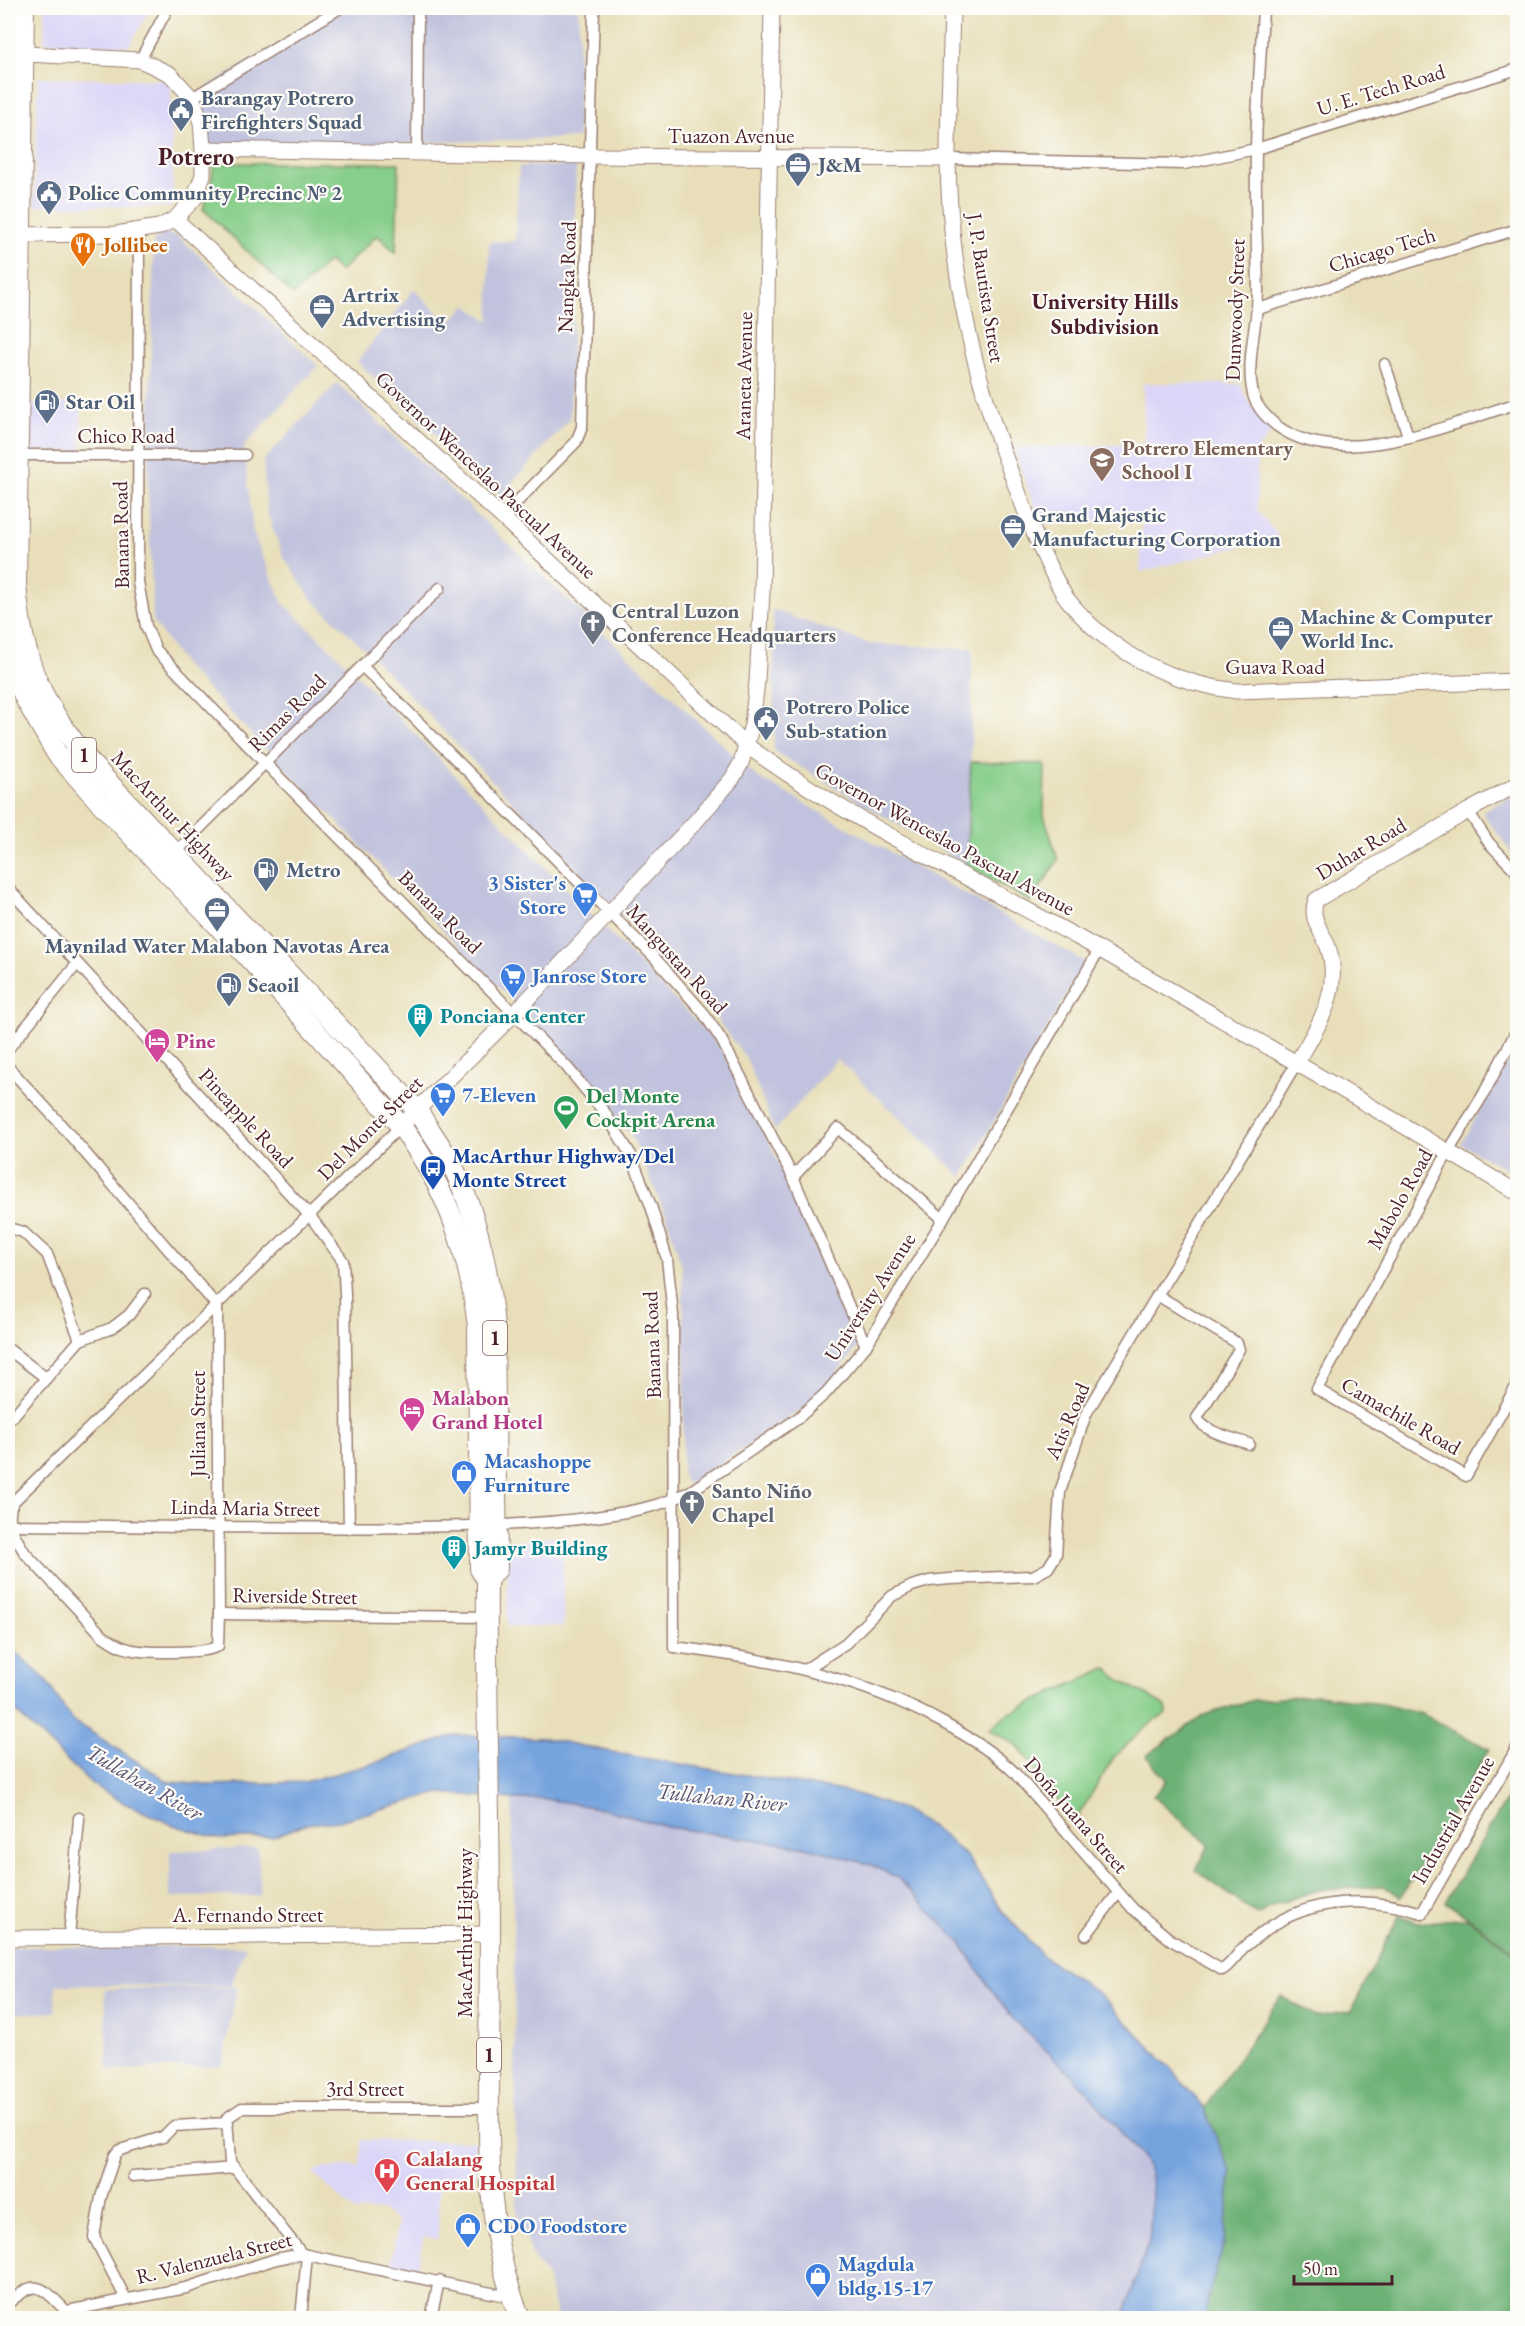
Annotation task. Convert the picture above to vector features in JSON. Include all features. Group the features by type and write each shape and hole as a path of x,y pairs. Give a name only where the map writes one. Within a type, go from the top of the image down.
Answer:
{"highway":[{"name":"MacArthur Highway","path":"20,682 23,638 16,592 12,455 15,53 24,8"},
{"name":"MacArthur Highway","path":"8,640 20,682 57,719 168,859 401,1126 423,1156 442,1191 462,1241 474,1292 478,1326 488,1526"},
{"name":"MacArthur Highway","path":"168,859 417,1110 454,1168 479,1237 491,1291 494,1326 488,1526 480,1569 487,1580 490,2189 494,2226 511,2297 520,2319"}],"main road":[{"name":"Araneta Avenue","path":"746,745 752,725 757,681 762,592 772,8"},
{"name":"J. P. Bautista Street","path":"952,8 948,159 955,258 974,363 993,427 1029,522 1064,595"},
{"path":"14,235 139,232 159,227 175,219 194,199 203,175 201,122 192,98 170,74 140,60 15,53"},
{"name":"Tuazon Avenue","path":"203,149 590,156 948,159"},
{"name":"Governor Wenceslao Pascual Avenue","path":"175,219 502,517 746,745 778,768 866,821 1131,968 1518,1193"},
{"name":"Guava Road","path":"1064,595 1079,614 1105,638 1132,657 1166,675 1203,687 1236,691 1518,681"},
{"name":"Del Monte Street","path":"401,1126 514,1014 696,821 732,778 741,763 746,745"},
{"name":"Duhat Road","path":"1296,1064 1320,1024 1328,1004 1331,967 1328,949 1314,919 1312,910 1316,900 1518,784"},
{"name":"A. Fernando Street","path":"8,1938 490,1934"}],"street":[{"path":"140,60 168,8"},
{"path":"192,98 340,8"},
{"path":"417,153 418,8"},
{"name":"Nangka Road","path":"502,517 576,442 582,427 594,8"},
{"name":"Dunwoody Street","path":"1263,8 1256,149 1258,309 1250,370 1253,396 1266,417 1286,432 1315,444 1342,446 1384,442 1518,402"},
{"name":"U. E. Tech Road","path":"1256,149 1518,69"},
{"name":"Tuazon Avenue","path":"948,159 1179,165 1256,149"},
{"name":"Chicago Tech","path":"1258,309 1518,229"},
{"name":"Banana Road","path":"139,232 138,582 146,626 156,650 566,1066 605,1113 632,1155 667,1259 673,1314 674,1647"},
{"path":"1385,364 1408,436"},
{"name":"Chico Road","path":"12,455 245,455"},
{"name":"Rimas Road","path":"168,859 440,588"},
{"name":"Mangustan Road","path":"362,666 678,984 717,1032 793,1177 866,1346"},
{"path":"1468,811 1489,843 1518,873"},
{"name":"Pineapple Road","path":"8,888 310,1216 343,1261 349,1528"},
{"name":"University Avenue","path":"488,1526 561,1522 650,1508 673,1501 798,1419 826,1393 866,1346 943,1219 1099,950"},
{"path":"8,1049 77,964"},
{"name":"Mabolo Road","path":"1317,1389 1448,1152 1483,1095 1518,1028"},
{"name":"Atis Road","path":"806,1670 846,1643 892,1596 912,1586 929,1581 950,1579 1033,1576 1048,1568 1056,1555 1060,1492 1086,1414 1296,1064"},
{"path":"8,1067 56,1119 217,1306"},
{"name":"Del Monte Street","path":"10,1525 9,1510 13,1502 401,1126"},
{"path":"793,1177 838,1128 943,1219"},
{"path":"8,1228 23,1232 47,1254 80,1340"},
{"path":"13,1416 80,1340 112,1328 129,1315 145,1294"},
{"path":"1156,1295 1237,1343 1239,1349 1197,1418 1208,1428 1249,1444"},
{"name":"Juliana Street","path":"217,1306 219,1614"},
{"path":"8,1349 46,1378"},
{"name":"Camachile Road","path":"1317,1389 1466,1476 1518,1383"},
{"name":"Linda Maria Street","path":"10,1525 349,1528 488,1526"},
{"name":"Riverside Street","path":"10,1525 25,1553 42,1573 103,1636 131,1650 198,1652 213,1649 218,1646 219,1614 487,1617"},
{"name":"Doña Juana Street","path":"674,1647 763,1660 847,1681 926,1713 964,1734 1000,1758 1013,1770 1133,1910 1165,1935 1222,1970 1243,1948 1265,1930 1315,1907 1342,1902 1370,1901 1398,1905 1422,1913"},
{"name":"Industrial Avenue","path":"1422,1913 1518,1746"},
{"path":"69,1938 78,1818"},
{"path":"1086,1935 1118,1893"},
{"name":"3rd Street","path":"228,2123 227,2118 242,2108 488,2108"},
{"path":"126,2299 94,2237 101,2197 115,2155 120,2150 163,2137 174,2126 228,2123 230,2162 305,2255 301,2319"},
{"path":"133,2176 234,2168"},
{"name":"R. Valenzuela Street","path":"69,2315 126,2299 186,2288 276,2259 305,2255 511,2297"},
{"path":"430,2319 438,2281"},
{"path":"8,2302 35,2286 43,2289 69,2315"}],"shaded area":[{"path":"45,8 151,8 129,46 44,42"},
{"path":"343,8 579,8 578,138 206,149 194,94"},
{"path":"38,77 171,80 173,207 34,206"},
{"path":"519,166 576,166 570,419 501,495 357,362 414,289 448,323 466,305 490,321 489,242 515,241"},
{"path":"164,233 178,236 318,366 244,446 253,533 282,602 349,667 719,1045 753,1104 858,1346 822,1392 805,1407 688,1485 682,1477 685,1361 682,1266 667,1218 633,1138 573,1063 183,664 153,621 148,488 154,240"},
{"path":"337,383 756,776 1085,962 962,1177 837,1059 775,1131 746,1058 696,992 366,650 311,598 283,556 267,513 263,461"},
{"path":"1143,383 1240,384 1248,401 1272,433 1257,450 1257,510 1279,537 1140,572 1142,518 1041,524 1013,448 1144,444"},
{"path":"81,403 81,451 30,451 29,404"},
{"path":"773,610 870,644 972,649 971,762 966,865 774,751"},
{"path":"1517,793 1517,860 1482,812"},
{"path":"1517,1045 1517,1175 1461,1144"},
{"path":"563,1536 563,1626 507,1627 508,1542"},
{"path":"512,1799 546,1799 806,1847 872,1865 898,1878 961,1943 988,1985 1077,2080 1143,2158 1151,2174 1149,2241 1123,2318 557,2318 546,2274 531,2255 517,2211"},
{"path":"258,1848 260,1896 170,1897 170,1851"},
{"path":"246,1946 231,1986 56,1985 55,2012 8,2014 8,1947"},
{"path":"237,1987 222,2066 108,2070 105,1989"},
{"name":"Calalang General Hospital","path":"361,2140 476,2141 476,2177 439,2178 438,2240 424,2236 417,2273 390,2269 398,2222 382,2210 355,2212 313,2173 318,2169 360,2166"}],"green space":[{"path":"214,163 399,163 396,253 377,235 340,272 329,261 293,295 203,209 210,188"},
{"path":"971,762 1045,764 1044,815 1058,860 1031,902 966,865"},
{"path":"1106,1668 1121,1681 1166,1706 1167,1713 1147,1726 1114,1757 1074,1823 1018,1746 989,1729 1006,1715"},
{"path":"1318,1695 1382,1704 1422,1714 1489,1749 1401,1897 1383,1886 1318,1890 1277,1904 1257,1915 1196,1870 1209,1845 1153,1796 1167,1781 1146,1756 1204,1715 1254,1700"},
{"path":"1518,1782 1517,1954 1445,1902"},
{"path":"1399,1916 1417,1923 1467,1918 1517,1955 1517,2318 1205,2318 1208,2297 1224,2243 1231,2172 1204,2108 1281,1996 1316,2017 1351,2011"}],"water":[{"name":"Tullahan River","path":"8,1645 45,1679 72,1720 169,1782 208,1785 304,1782 368,1765 455,1735 544,1738 632,1756 854,1793 904,1810 938,1831 967,1857 1003,1912 1044,1957 1099,1993 1171,2069 1204,2108 1231,2172 1224,2243 1208,2297 1205,2318 1123,2318 1149,2241 1151,2174 1143,2158 1077,2080 1014,2020 961,1943 898,1878 871,1865 806,1847 667,1827 604,1809 546,1799 512,1799 439,1793 339,1821 305,1824 273,1837 219,1839 173,1825 124,1803 93,1785 16,1712 8,1694"}],"place":[{"name":"Barangay Potrero Firefighters Squad","path":"181,133"},
{"name":"J&M","path":"798,188"},
{"name":"Police Community Precinc № 2","path":"49,216"},
{"name":"Jollibee","path":"83,268"},
{"name":"Artrix Advertising","path":"322,330"},
{"name":"Star Oil","path":"47,425"},
{"name":"Potrero Elementary School I","path":"1102,483"},
{"name":"Grand Majestic Manufacturing Corporation","path":"1013,550"},
{"name":"Central Luzon Conference Headquarters","path":"593,646"},
{"name":"Machine & Computer World Inc.","path":"1281,652"},
{"name":"Potrero Police Sub-station","path":"766,742"},
{"name":"Metro","path":"266,893"},
{"name":"3 Sister's Store","path":"585,918"},
{"name":"Maynilad Water Malabon Navotas Area","path":"217,933"},
{"name":"Janrose Store","path":"513,999"},
{"name":"Seaoil","path":"229,1008"},
{"name":"Ponciana Center","path":"420,1039"},
{"name":"Pine","path":"157,1064"},
{"name":"7-Eleven","path":"443,1118"},
{"name":"Del Monte Cockpit Arena","path":"566,1131"},
{"name":"MacArthur Highway/Del Monte Street","path":"433,1191"},
{"name":"Malabon Grand Hotel","path":"412,1433"},
{"name":"Macashoppe Furniture","path":"464,1496"},
{"name":"Santo Niño Chapel","path":"692,1526"},
{"name":"Jamyr Building","path":"454,1571"},
{"name":"Calalang General Hospital","path":"387,2194"},
{"name":"CDO Foodstore","path":"468,2249"},
{"name":"Magdula bldg.15-17","path":"818,2299"}],"district":[{"name":"Potrero","path":"196,157"},
{"name":"University Hills Subdivision","path":"1105,314"}]}
